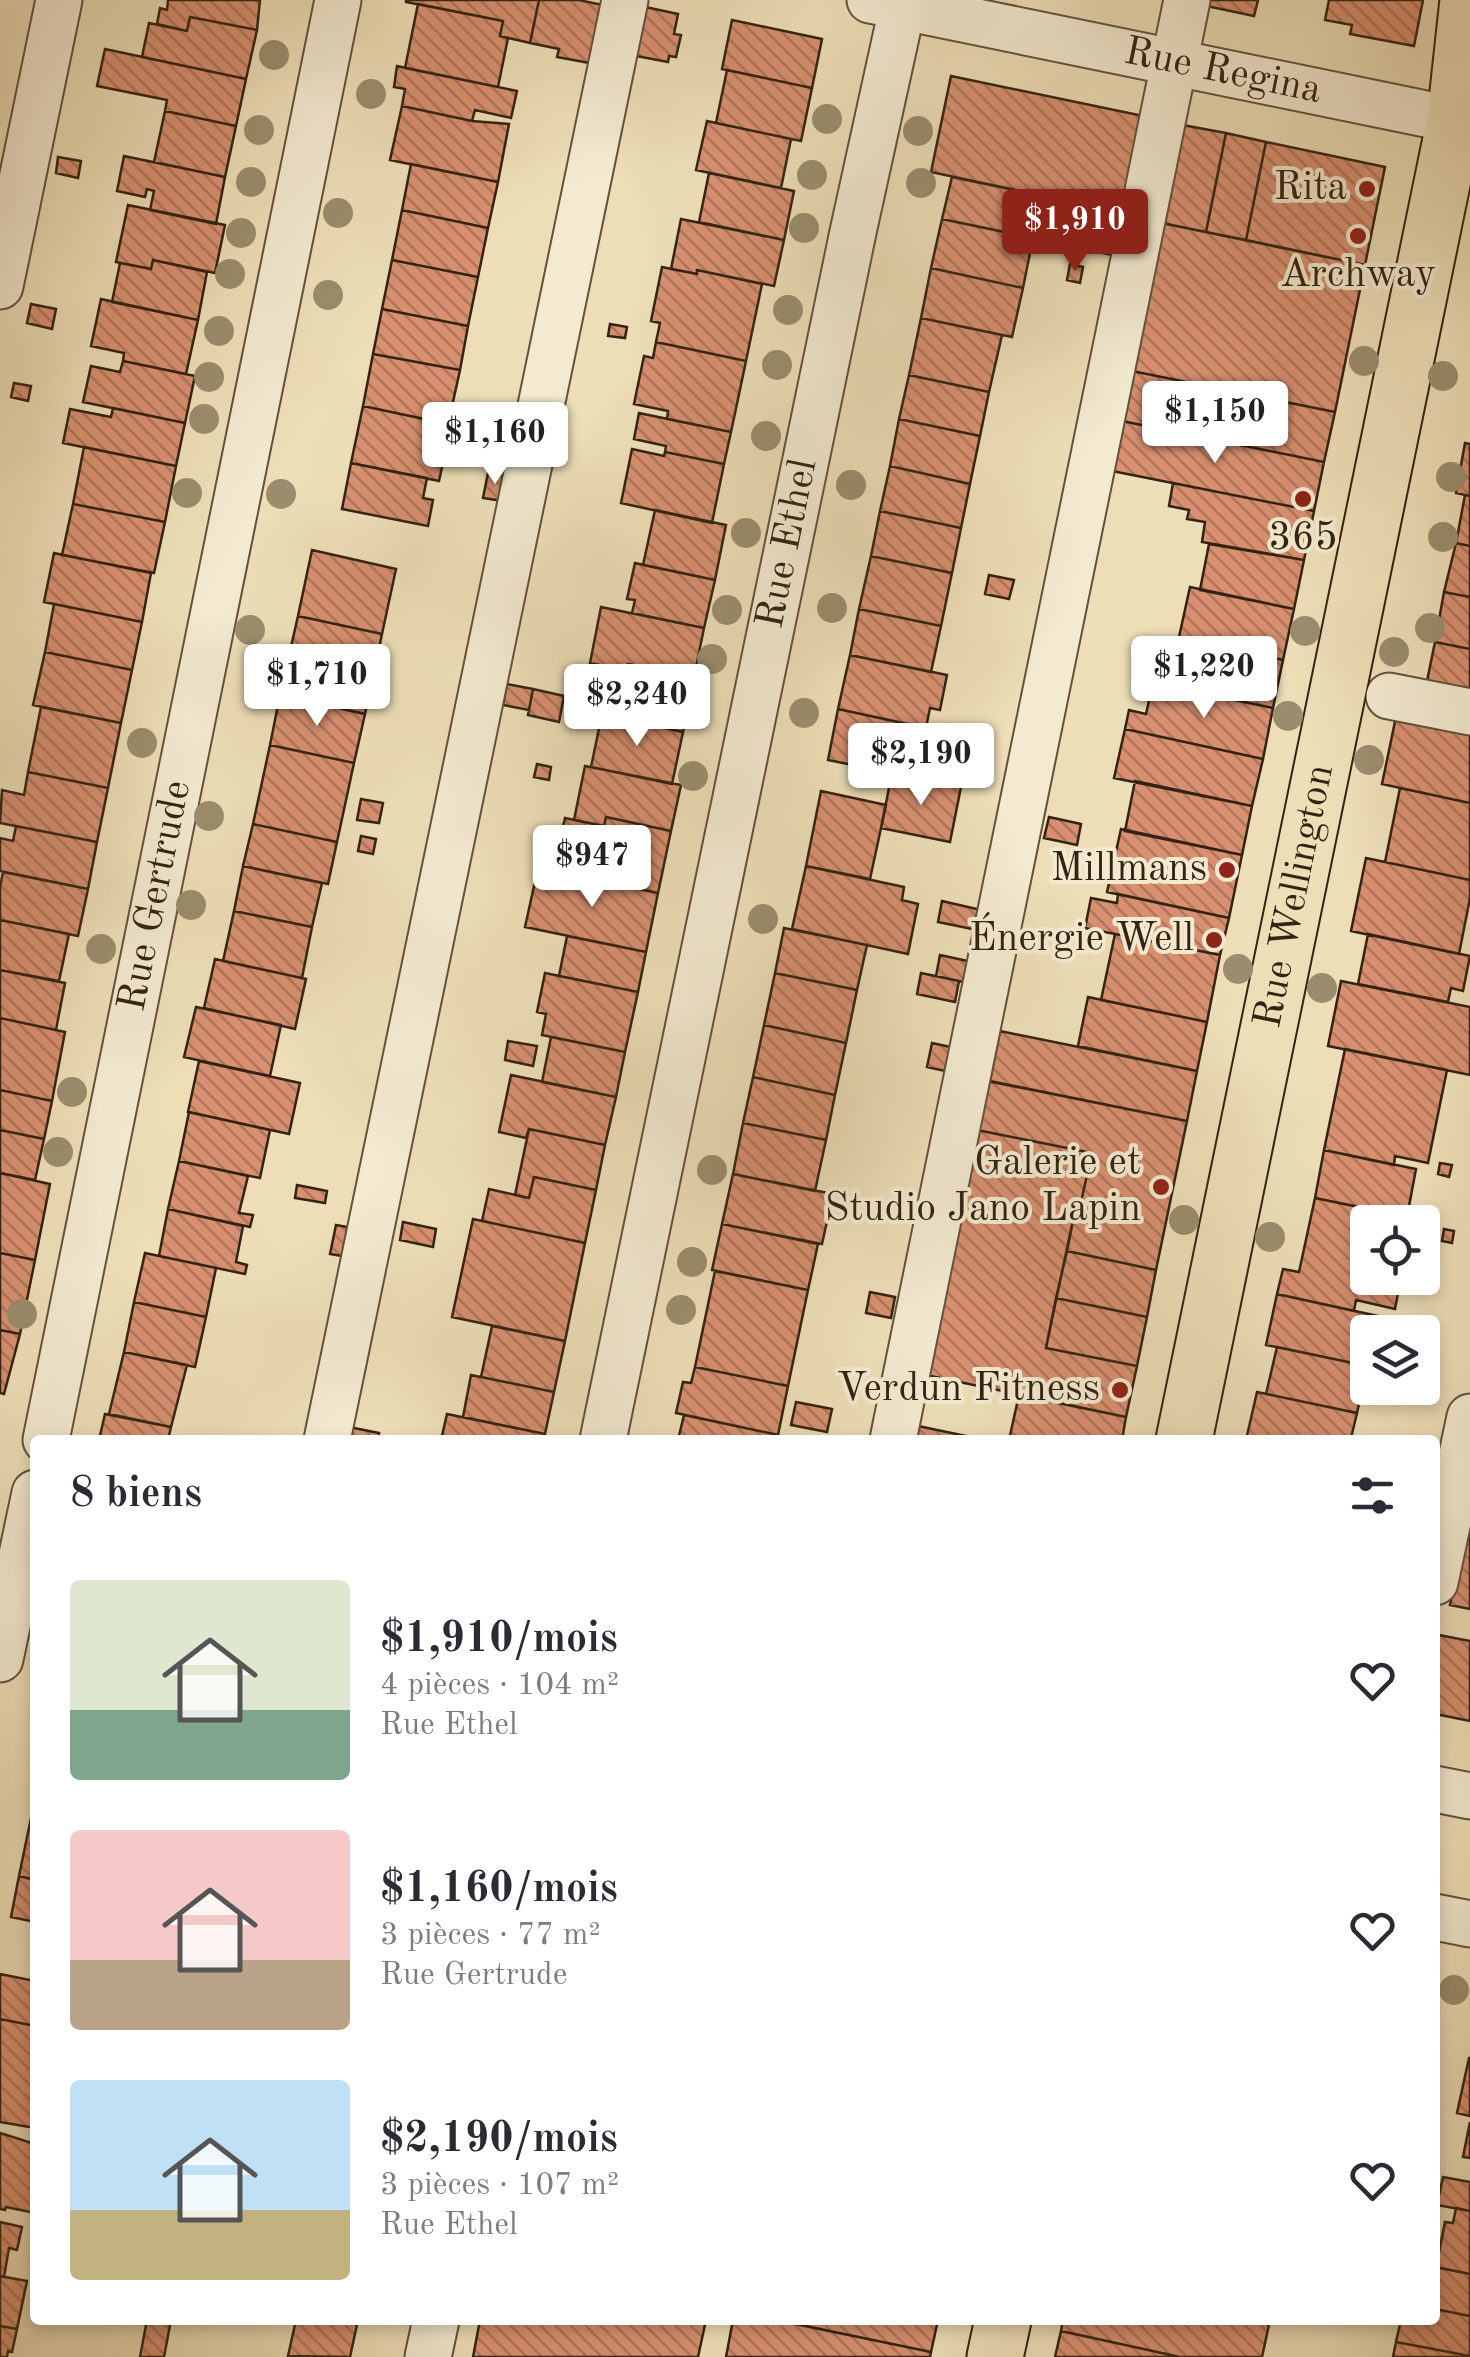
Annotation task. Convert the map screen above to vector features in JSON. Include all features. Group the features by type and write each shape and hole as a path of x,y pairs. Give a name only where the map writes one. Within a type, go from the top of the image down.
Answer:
{"main road":[{"name":"Rue Wellington","path":"1185,1435 1463,101 1468,0"},
{"path":"995,2357 1001,2325"}],"street":[{"path":"0,286 59,0"},
{"name":"Rue Gertrude","path":"47,1435 338,0"},
{"path":"327,1435 625,0"},
{"path":"895,1435 1188,0"},
{"name":"Rue Regina","path":"892,2 1174,62 1463,101"},
{"name":"Rue Ethel","path":"604,1435 853,232 892,2"},
{"path":"1389,696 1470,712"},
{"path":"1440,1564 1464,1478 1470,1417"},
{"path":"0,1660 26,1498"},
{"path":"1440,1790 1470,1796"},
{"path":"1440,1918 1470,1924"},
{"path":"428,2357 435,2325"}],"building":[{"path":"168,0 260,0 257,30 190,17 187,31 157,24 160,8 167,10"},
{"path":"406,0 539,0 530,43 500,36 503,21"},
{"path":"539,0 579,0 607,6 595,64 557,57 559,49 530,43"},
{"path":"1203,0 1258,0 1254,16 1202,5"},
{"path":"1329,0 1423,0 1414,46 1350,34 1352,25 1325,20"},
{"path":"418,4 503,21 500,36 508,38 498,87 405,68"},
{"path":"636,5 678,14 674,34 681,35 676,57 669,56 668,62 626,54"},
{"path":"190,17 257,30 246,79 142,57 149,23 187,31"},
{"path":"732,20 822,39 812,88 722,69"},
{"path":"105,49 246,79 236,126 165,111 167,100 97,86"},
{"path":"397,66 517,91 511,118 475,110 472,121 402,106 405,89 394,87"},
{"path":"727,70 812,88 801,141 716,123"},
{"path":"951,76 1148,117 1129,214 931,172"},
{"path":"402,106 472,121 509,124 498,182 390,160"},
{"path":"165,111 236,126 225,177 154,162"},
{"path":"707,121 791,139 781,188 696,170"},
{"path":"1177,124 1226,133 1206,232 1157,222"},
{"path":"1226,133 1266,142 1246,240 1206,232"},
{"path":"1266,142 1385,167 1365,265 1246,240"},
{"path":"124,156 225,177 216,224 150,210 154,191 147,189 145,197 117,191"},
{"path":"58,157 81,161 78,178 56,173"},
{"path":"411,164 498,182 488,228 402,210"},
{"path":"709,173 794,191 784,240 699,222"},
{"path":"952,177 1129,214 1122,257 942,219"},
{"path":"128,205 225,225 215,273 153,260 151,269 116,262"},
{"path":"402,210 488,228 478,277 392,260"},
{"path":"681,219 784,240 774,286 697,270 697,274 671,269"},
{"path":"942,219 1033,238 1023,288 931,268"},
{"path":"1157,222 1365,265 1335,412 1127,370"},
{"path":"153,260 207,272 198,320 112,302 120,263 151,269"},
{"path":"392,260 478,277 468,326 382,309"},
{"path":"1070,264 1083,267 1080,283 1067,280"},
{"path":"662,267 762,284 746,361 656,342 660,323 651,321"},
{"path":"931,268 1023,288 1012,337 921,318"},
{"path":"101,299 198,320 186,374 123,361 124,353 91,346"},
{"path":"31,304 56,309 52,329 27,323"},
{"path":"382,309 468,326 460,370 373,354"},
{"path":"921,318 1002,335 989,392 909,375"},
{"path":"610,324 627,327 625,338 608,336"},
{"path":"656,342 746,361 731,432 667,419 668,411 634,404 644,356 653,358"},
{"path":"373,354 460,370 451,411 446,410 443,423 363,406"},
{"path":"123,361 195,376 185,423 83,402 91,366 120,372"},
{"path":"1127,370 1335,412 1324,462 1117,420"},
{"path":"909,375 989,392 980,436 899,419"},
{"path":"14,383 31,386 28,401 11,397"},
{"path":"363,406 443,423 442,429 450,430 439,481 351,463"},
{"path":"113,408 185,423 176,466 63,443 70,409 111,417"},
{"path":"639,413 731,432 724,464 665,452 666,446 634,439"},
{"path":"899,419 980,436 970,484 890,466"},
{"path":"1117,420 1324,462 1314,511 1107,470"},
{"path":"487,422 507,426 503,445 482,441"},
{"path":"1465,443 1470,444 1470,496 1456,493"},
{"path":"84,447 176,466 165,522 73,504"},
{"path":"632,449 724,464 712,523 621,503"},
{"path":"351,463 427,478 423,498 433,500 428,526 342,509"},
{"path":"890,466 970,484 961,528 880,511"},
{"path":"488,473 508,477 503,501 483,498"},
{"path":"1173,483 1314,511 1304,560 1202,542 1205,522 1187,519 1189,510 1169,506"},
{"path":"1465,495 1470,496 1470,546 1456,543"},
{"path":"73,504 165,522 154,573 62,555"},
{"path":"655,510 726,525 715,580 643,565"},
{"path":"880,511 961,528 952,573 871,556"},
{"path":"1456,543 1470,546 1470,597 1444,592"},
{"path":"1209,544 1304,560 1294,609 1200,590"},
{"path":"312,550 396,569 382,634 298,616"},
{"path":"54,553 151,573 142,622 44,602"},
{"path":"871,556 952,573 941,626 859,609"},
{"path":"635,563 715,580 704,628 632,613 635,600 627,599"},
{"path":"989,575 1014,580 1009,599 985,594"},
{"path":"1190,587 1294,609 1283,660 1179,637"},
{"path":"1444,592 1470,597 1470,649 1435,642"},
{"path":"54,604 142,622 132,670 45,652"},
{"path":"601,607 704,628 694,677 628,664 627,671 590,663"},
{"path":"859,609 941,626 931,672 850,655"},
{"path":"298,616 382,634 365,714 280,695"},
{"path":"1189,639 1283,660 1273,708 1142,681 1148,648 1185,655"},
{"path":"1435,642 1470,649 1470,698 1425,691"},
{"path":"45,652 132,670 121,723 33,705"},
{"path":"850,655 947,675 940,710 930,708 926,728 838,709"},
{"path":"590,663 627,671 628,664 694,677 683,732 580,710"},
{"path":"1153,683 1273,708 1263,759 1125,729 1129,710 1146,714"},
{"path":"507,684 533,689 529,710 503,705"},
{"path":"533,689 564,696 559,722 528,715"},
{"path":"280,695 365,714 354,763 270,745"},
{"path":"41,707 121,723 108,788 28,772"},
{"path":"838,709 926,728 924,738 935,740 927,780 828,760"},
{"path":"1397,712 1470,727 1470,803 1382,784"},
{"path":"602,714 683,732 672,784 591,767"},
{"path":"1125,729 1263,759 1252,806 1114,778"},
{"path":"270,745 354,763 337,842 253,824"},
{"path":"537,764 551,767 549,780 534,777"},
{"path":"585,766 681,785 671,831 606,817 604,826 574,820"},
{"path":"28,772 108,788 97,842 0,823 2,790 24,795"},
{"path":"892,773 961,787 950,842 881,828"},
{"path":"1135,781 1252,806 1242,855 1125,831"},
{"path":"1400,788 1470,803 1470,880 1385,862"},
{"path":"821,791 886,805 870,879 806,866"},
{"path":"361,799 383,803 379,823 357,820"},
{"path":"606,817 671,831 658,893 553,871 565,818 604,826"},
{"path":"1049,817 1081,824 1077,845 1044,838"},
{"path":"253,824 337,842 328,884 243,866"},
{"path":"16,826 97,842 88,889 0,871 0,838 13,841"},
{"path":"1121,829 1242,855 1229,918 1107,892"},
{"path":"361,836 376,839 373,854 358,851"},
{"path":"1366,858 1470,880 1459,954 1351,931"},
{"path":"243,866 322,883 312,927 234,911"},
{"path":"806,866 904,887 902,900 918,904 908,954 792,929"},
{"path":"538,868 658,893 646,952 525,927"},
{"path":"3,872 88,889 78,936 0,920"},
{"path":"1118,894 1229,918 1220,955 1085,928 1091,898 1117,903"},
{"path":"942,901 981,910 977,930 938,922"},
{"path":"234,911 312,927 302,978 223,961"},
{"path":"0,920 69,934 59,981 0,970"},
{"path":"784,928 867,945 857,990 775,973"},
{"path":"1115,934 1220,955 1207,1022 1101,1000"},
{"path":"1368,934 1470,956 1463,991 1451,988 1448,1002 1358,984"},
{"path":"567,936 646,952 638,992 559,976"},
{"path":"940,955 977,963 973,984 936,976"},
{"path":"215,959 306,979 295,1029 204,1008"},
{"path":"0,970 65,983 56,1030 0,1018"},
{"path":"545,973 638,992 625,1052 542,1035 546,1014 537,1012"},
{"path":"775,973 857,990 846,1043 764,1025"},
{"path":"921,973 959,981 955,1002 917,994"},
{"path":"1341,981 1470,1007 1470,1075 1328,1046"},
{"path":"1088,997 1207,1022 1197,1071 1078,1046"},
{"path":"196,1007 281,1025 270,1076 184,1057"},
{"path":"0,1018 65,1032 52,1101 0,1090"},
{"path":"764,1025 846,1043 835,1095 753,1077"},
{"path":"1000,1031 1197,1071 1187,1121 990,1081"},
{"path":"551,1037 625,1052 616,1097 542,1082"},
{"path":"508,1041 537,1046 533,1066 505,1060"},
{"path":"932,1043 955,1048 950,1072 927,1067"},
{"path":"1345,1049 1447,1070 1428,1163 1395,1156 1394,1165 1324,1150"},
{"path":"199,1061 300,1083 289,1134 188,1112"},
{"path":"511,1075 616,1097 605,1145 529,1129 526,1138 499,1132"},
{"path":"753,1077 835,1095 826,1140 743,1123"},
{"path":"987,1081 1187,1121 1156,1270 1067,1251 1092,1153 977,1130"},
{"path":"0,1090 52,1101 44,1139 0,1130"},
{"path":"189,1112 270,1130 260,1178 179,1161"},
{"path":"743,1123 826,1140 815,1191 733,1174"},
{"path":"529,1129 605,1145 596,1190 534,1177 529,1198 515,1195"},
{"path":"0,1130 44,1139 35,1180 0,1173"},
{"path":"977,1130 1092,1153 1081,1202 1077,1201 1046,1348 1137,1366 1126,1417 926,1375"},
{"path":"1324,1150 1416,1169 1409,1205 1350,1205 1315,1198"},
{"path":"179,1161 248,1176 239,1213 253,1215 250,1227 168,1209"},
{"path":"1440,1163 1452,1165 1449,1177 1438,1174"},
{"path":"0,1173 50,1184 35,1260 0,1253"},
{"path":"733,1174 833,1194 822,1244 722,1224"},
{"path":"534,1177 596,1190 585,1243 482,1221 489,1189 529,1198"},
{"path":"297,1185 327,1191 325,1203 295,1198"},
{"path":"1315,1198 1350,1205 1350,1295 1398,1295 1395,1309 1356,1300 1354,1311 1277,1294 1283,1269 1299,1272"},
{"path":"168,1209 243,1226 236,1262 247,1265 245,1274 159,1256"},
{"path":"473,1219 585,1243 565,1341 452,1317"},
{"path":"403,1222 436,1229 433,1247 400,1240"},
{"path":"722,1224 818,1244 808,1290 712,1270"},
{"path":"336,1225 353,1228 348,1257 330,1254"},
{"path":"1444,1229 1454,1231 1452,1243 1442,1241"},
{"path":"1067,1251 1156,1270 1147,1317 1056,1298"},
{"path":"0,1253 35,1260 20,1334 0,1330"},
{"path":"145,1253 216,1268 206,1317 134,1302"},
{"path":"715,1271 808,1290 788,1386 695,1367"},
{"path":"870,1292 895,1297 891,1318 866,1313"},
{"path":"1277,1294 1373,1315 1350,1315 1350,1362 1266,1345"},
{"path":"1056,1298 1147,1317 1137,1366 1046,1348"},
{"path":"134,1302 206,1317 195,1367 124,1352"},
{"path":"492,1326 565,1341 554,1392 481,1377"},
{"path":"0,1330 20,1334 4,1394 0,1393"},
{"path":"1277,1347 1350,1362 1350,1405 1359,1405 1357,1413 1266,1394"},
{"path":"124,1352 187,1365 171,1427 109,1414"},
{"path":"695,1367 788,1386 778,1435 676,1413 683,1382 691,1383"},
{"path":"471,1375 554,1392 545,1434 463,1417"},
{"path":"1257,1392 1357,1413 1352,1435 1247,1435"},
{"path":"1019,1395 1126,1417 1123,1435 1010,1435"},
{"path":"796,1402 832,1409 827,1432 791,1425"},
{"path":"105,1414 171,1427 169,1435 100,1435"},
{"path":"447,1414 545,1434 545,1435 442,1435"},
{"path":"684,1415 778,1435 679,1435"},
{"path":"918,1426 961,1435 917,1435"},
{"path":"349,1427 379,1433 379,1435 347,1435"},
{"path":"1466,1528 1470,1529 1470,1609 1450,1605"},
{"path":"1440,1635 1470,1641 1470,1721 1440,1715"},
{"path":"30,1823 30,1879 19,1876"},
{"path":"19,1876 30,1879 30,1921 11,1917"},
{"path":"0,1974 30,1980 30,2025 0,2019"},
{"path":"0,2019 30,2025 30,2127 0,2122"},
{"path":"1470,2058 1470,2116 1457,2113"},
{"path":"1470,2122 1470,2158 1463,2157"},
{"path":"0,2133 30,2142 30,2212 0,2209"},
{"path":"1443,2177 1470,2182 1470,2211 1440,2206"},
{"path":"1456,2208 1470,2211 1470,2274 1440,2268 1445,2222 1453,2223"},
{"path":"0,2222 22,2227 17,2250 9,2248 4,2277 0,2276"},
{"path":"1440,2268 1470,2274 1470,2316 1440,2310"},
{"path":"0,2276 27,2281 17,2329 0,2326"},
{"path":"1440,2310 1470,2316 1470,2356 1396,2342 1400,2325 1440,2325"},
{"path":"146,2325 170,2325 164,2357 140,2357"},
{"path":"295,2325 357,2325 350,2357 288,2356"},
{"path":"479,2325 705,2325 698,2357 473,2357"},
{"path":"732,2325 800,2325 931,2352 930,2357 726,2357"},
{"path":"801,2325 937,2325 931,2352"},
{"path":"1062,2325 1269,2325 1262,2357 1180,2357 1061,2331"},
{"path":"0,2326 17,2329 12,2352 8,2351 7,2357 0,2357"},
{"path":"1061,2331 1180,2357 1055,2357"},
{"path":"1396,2342 1470,2356 1470,2357 1393,2357"}],"place":[{"name":"Rita","path":"1367,189"},
{"name":"Archway","path":"1358,236"},
{"name":"365","path":"1303,499"},
{"name":"Millmans","path":"1227,870"},
{"name":"Énergie Well","path":"1214,940"},
{"name":"Galerie et Studio Jano Lapin","path":"1161,1187"},
{"name":"Verdun Fitness","path":"1120,1390"}]}
